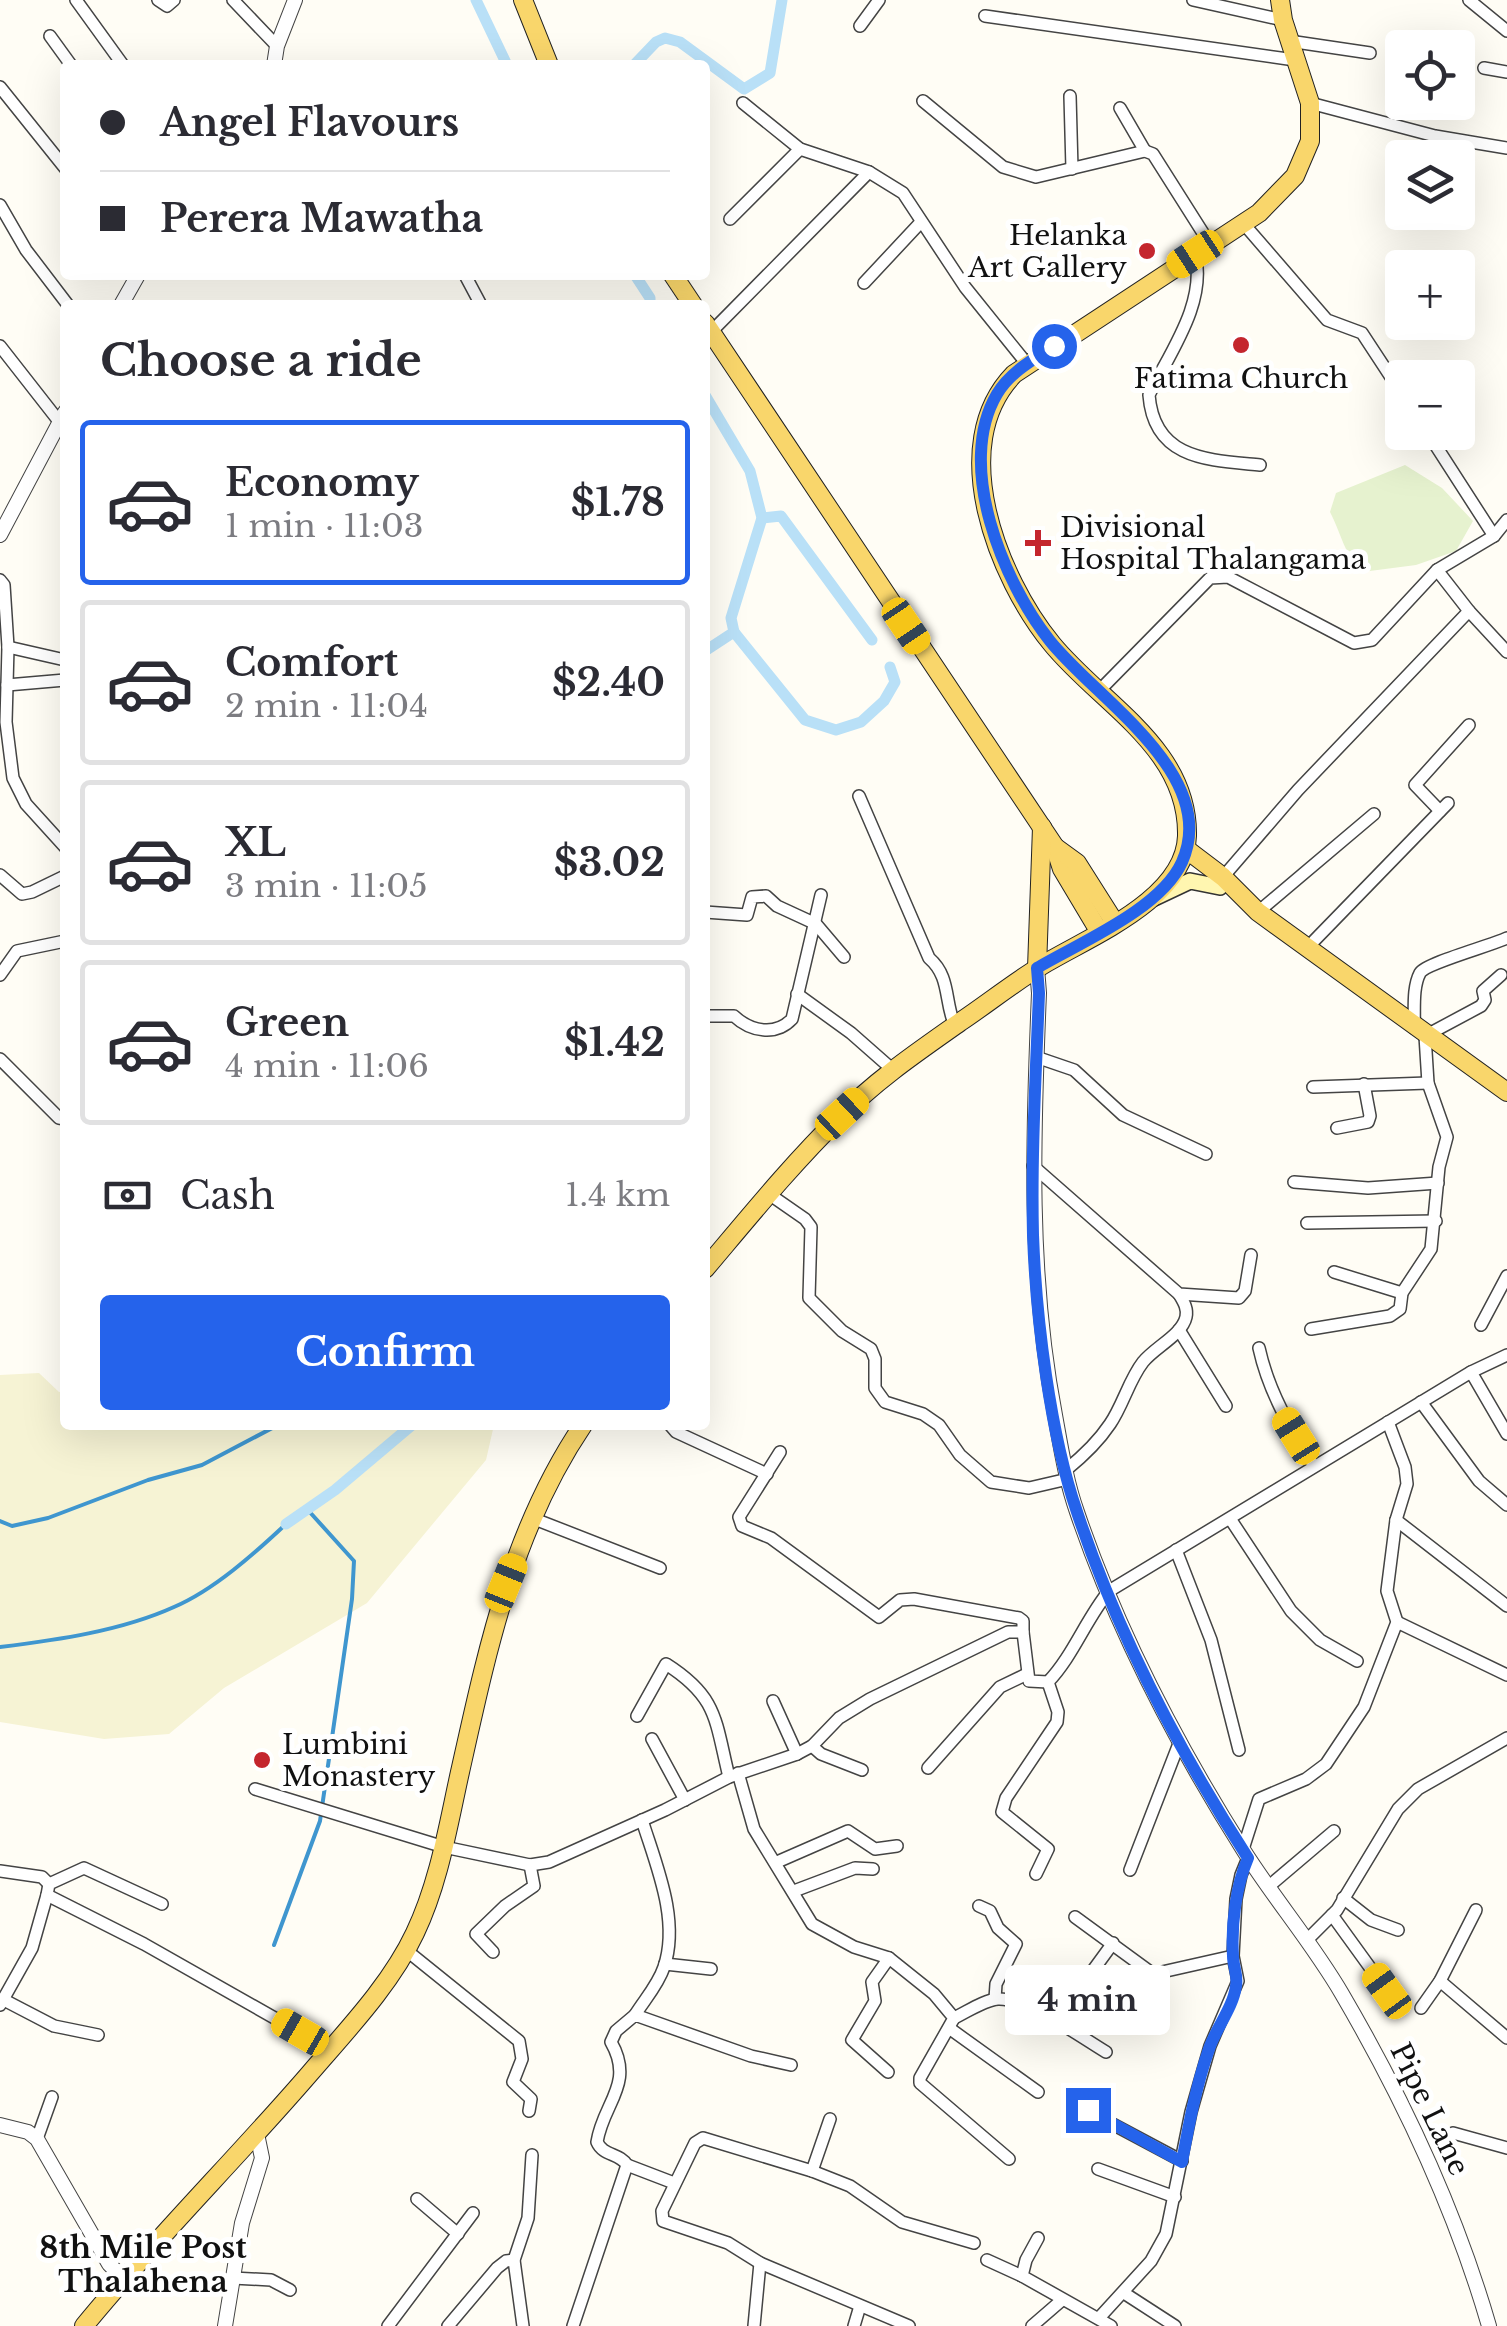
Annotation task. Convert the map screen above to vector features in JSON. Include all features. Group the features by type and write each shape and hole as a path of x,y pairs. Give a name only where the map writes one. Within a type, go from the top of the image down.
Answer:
{"main road":[{"path":"524,0 547,60"},
{"path":"1151,899 1170,881 1185,854 1187,816 1175,780 1148,738 1050,642 1024,602 1005,560 984,494 980,457 988,413 1003,386 1027,364 1272,202 1302,166 1310,140 1310,103 1289,42 1280,0"},
{"path":"710,331 1055,846 1062,868 1107,927"},
{"path":"1037,968 1042,827"},
{"path":"1185,854 1420,1032 1505,1088"},
{"path":"710,1263 842,1114 893,1070 1037,968 1151,899 1190,881 1222,882"},
{"path":"84,2326 331,2050 406,1950 429,1899 444,1847 491,1631 532,1518 580,1430"}],"street":[{"path":"76,0 120,60"},
{"path":"158,0 167,6 174,0"},
{"path":"234,0 277,46"},
{"path":"275,60 295,0"},
{"path":"860,26 880,0"},
{"path":"1193,0 1283,20"},
{"path":"1469,0 1507,31"},
{"path":"986,16 1295,60"},
{"path":"50,36 67,60"},
{"path":"1289,42 1370,53"},
{"path":"1484,68 1507,72"},
{"path":"0,87 60,162"},
{"path":"1070,96 1072,169"},
{"path":"923,101 1003,167 1036,177 1145,151 1153,154 1203,249 1196,298 1149,395 1150,410 1169,442 1182,452 1196,458 1260,465"},
{"path":"1310,103 1435,136 1507,148"},
{"path":"743,104 800,149 869,172 904,193 965,287 1027,364"},
{"path":"1120,108 1145,151"},
{"path":"730,219 800,149"},
{"path":"710,326 869,172"},
{"path":"0,205 26,250 64,300"},
{"path":"864,282 921,222"},
{"path":"1242,223 1327,320 1362,333 1385,368"},
{"path":"0,346 60,418"},
{"path":"0,535 5,512 60,427"},
{"path":"1440,450 1501,536"},
{"path":"1098,692 1210,578 1228,577 1354,644 1363,644 1372,640 1437,570 1501,536 1507,520"},
{"path":"1437,570 1468,611 1507,652"},
{"path":"0,580 4,585 8,647 6,722 13,778 26,804 60,841"},
{"path":"1222,882 1298,790 1468,611"},
{"path":"8,647 60,659"},
{"path":"7,685 60,680"},
{"path":"1308,947 1444,807 1414,785 1469,725"},
{"path":"859,796 929,958 946,980 948,1011 955,1026"},
{"path":"1251,906 1374,814"},
{"path":"0,875 22,894 60,878"},
{"path":"710,912 747,915 752,898 766,896 777,906 816,924 844,956"},
{"path":"710,1016 734,1016 744,1026 773,1031 784,1028 792,1019 821,896"},
{"path":"1310,1330 1390,1316 1400,1309 1402,1293 1432,1249 1439,1167 1446,1137 1428,1083 1420,1032 1418,977 1426,966 1507,938"},
{"path":"0,976 17,951 60,943"},
{"name":"Pipe Lane","path":"1037,968 1033,1238 1040,1316 1066,1474 1076,1511 1127,1636 1180,1741 1246,1853 1365,2034 1435,2172 1490,2326"},
{"path":"1420,1032 1480,1006 1483,990 1501,975"},
{"path":"797,994 851,1032 893,1070"},
{"path":"1036,1057 1063,1064 1087,1079 1106,1102 1124,1115 1206,1154"},
{"path":"0,1059 60,1118"},
{"path":"1314,1086 1428,1083"},
{"path":"1338,1128 1368,1122 1364,1084"},
{"path":"769,1194 805,1219 811,1228 810,1298 842,1331 871,1349 875,1358 875,1388 885,1402 923,1414 938,1425 960,1454 992,1482 1029,1488 1066,1474 1083,1456 1110,1424 1140,1365 1161,1342 1179,1330 1186,1316 1179,1294 1033,1166"},
{"path":"1294,1182 1368,1188 1438,1184"},
{"path":"1307,1223 1436,1220"},
{"path":"1179,1294 1239,1298 1245,1291 1251,1254"},
{"path":"1334,1272 1402,1293"},
{"path":"1481,1325 1507,1276"},
{"path":"1179,1330 1226,1406"},
{"path":"1258,1348 1277,1406 1314,1466"},
{"path":"1048,1682 1109,1591 1471,1372 1507,1355"},
{"path":"1471,1372 1507,1434"},
{"path":"1421,1402 1479,1481 1507,1505"},
{"path":"1098,2318 1151,2261 1166,2234 1191,2112 1210,2046 1238,1981 1233,1956 1236,1899 1259,1798 1306,1778 1326,1764 1358,1720 1397,1622 1388,1591 1396,1520 1407,1484 1405,1467 1388,1422"},
{"path":"674,1430 767,1474"},
{"path":"780,1452 739,1517 742,1526 772,1538 866,1610 883,1617 896,1602 914,1599 1018,1618 1023,1621 1027,1674 1032,1682 1048,1682"},
{"path":"532,1518 660,1568"},
{"path":"1231,1520 1292,1612 1320,1640 1357,1661"},
{"path":"1396,1520 1507,1606"},
{"path":"1176,1550 1211,1640 1240,1750"},
{"path":"1397,1622 1507,1675"},
{"path":"255,1789 444,1847 530,1865 549,1862 733,1775 797,1754 870,1699 1008,1632 1023,1632"},
{"path":"637,1716 666,1664 690,1679 707,1697 754,1830 812,1924 854,1947 889,1958 934,1994 951,2023 1038,2092"},
{"path":"928,1768 1000,1687 1027,1674"},
{"path":"1036,1874 1048,1848 1002,1812 1006,1798 1057,1722 1058,1712 1048,1682"},
{"path":"773,1701 797,1754"},
{"path":"1306,1940 1332,1915 1398,1808 1418,1789 1507,1738"},
{"path":"652,1740 686,1800"},
{"path":"1130,1870 1180,1741"},
{"path":"812,1746 862,1770"},
{"path":"642,1820 667,1901 665,1964 636,2015 612,2035 622,2070 618,2090 597,2138 602,2151 621,2158 626,2165 674,2182"},
{"path":"776,1862 848,1831 875,1849 898,1846"},
{"path":"1268,1886 1334,1831"},
{"path":"492,1952 476,1934 505,1906 534,1886 530,1865"},
{"path":"98,2035 54,2026 1,2002 32,1948 48,1890 84,1868 162,1904"},
{"path":"794,1891 855,1868 872,1869"},
{"path":"0,1871 42,1877 48,1890 331,2050"},
{"path":"1343,1898 1370,1920 1398,1930"},
{"path":"979,1906 990,1911 998,1928 1016,1944 996,1984 995,1999"},
{"path":"1420,2008 1440,1980 1476,1910"},
{"path":"1332,1915 1387,1991"},
{"path":"1075,1917 1159,1975 1233,1956"},
{"path":"1056,2021 1113,1943"},
{"path":"406,1950 519,2041 522,2060 513,2082 531,2099 529,2111"},
{"path":"888,2072 852,2040 875,2001 872,1982 889,1958"},
{"path":"665,1964 711,1970"},
{"path":"1440,1980 1507,2038"},
{"path":"1009,2159 920,2083 951,2023 995,1999 1013,2002 1056,2021 1106,2052"},
{"path":"636,2015 750,2056 791,2065"},
{"path":"36,2139 52,2097"},
{"path":"1088,2110 1182,2162"},
{"path":"812,2170 830,2120"},
{"path":"0,2125 28,2132 36,2139 109,2264 123,2278"},
{"path":"1453,2133 1507,2148"},
{"path":"225,2326 242,2223 262,2158 257,2134"},
{"path":"909,2326 760,2263 728,2243 663,2221 662,2211 690,2149 703,2138 812,2170 850,2186 902,2222 974,2243"},
{"path":"523,2326 514,2260 528,2218 532,2156"},
{"path":"573,2326 626,2165"},
{"path":"1098,2169 1175,2198"},
{"path":"417,2198 458,2234"},
{"path":"388,2326 474,2213"},
{"path":"1022,2276 1038,2238"},
{"path":"448,2326 497,2268 506,2260 514,2260"},
{"path":"987,2260 1110,2326"},
{"path":"754,2326 760,2263"},
{"path":"233,2278 271,2280 290,2290"},
{"path":"1124,2293 1175,2326"},
{"path":"1032,2326 1062,2300"},
{"path":"854,2326 860,2306"}],"shaded area":[{"path":"39,1373 60,1392 60,1430 493,1430 486,1460 367,1603 224,1688 169,1734 104,1739 0,1722 0,1375"}],"green space":[{"path":"1405,465 1442,488 1473,521 1456,551 1416,565 1362,572 1347,552 1330,512 1336,493"}],"waterway":[{"path":"476,0 505,60"},
{"path":"710,64 744,89 770,73 782,0"},
{"path":"639,60 665,38 680,42 705,60"},
{"path":"638,280 650,300"},
{"path":"710,403 750,471 762,518 731,618 734,632 710,648"},
{"path":"762,518 781,516 872,640"},
{"path":"734,632 805,720 836,730 861,722 884,701 895,682 890,667"},
{"path":"0,1521 12,1526 48,1518 148,1480 202,1465 268,1430"},
{"path":"286,1524 335,1490 406,1430"},
{"path":"274,1945 320,1821 352,1599 354,1561 307,1509"},
{"path":"0,1647 111,1628 174,1607 219,1581 286,1524"}],"place":[{"name":"Helanka Art Gallery","path":"1147,251"},
{"name":"Fatima Church","path":"1241,345"},
{"name":"Divisional Hospital Thalangama","path":"1038,543"},
{"name":"Lumbini Monastery","path":"262,1760"}],"district":[{"name":"8th Mile Post Thalahena","path":"143,2265"}],"route":[{"path":"1054,346 1014,374 988,413 980,457 988,512 1014,581 1050,642 1138,727 1162,757 1183,800 1187,834 1184,859 1162,890 1037,968 1033,1238 1040,1316 1050,1390 1076,1511 1143,1669 1248,1858 1236,1899 1233,1956 1238,1981 1210,2046 1182,2162 1088,2110"}]}
